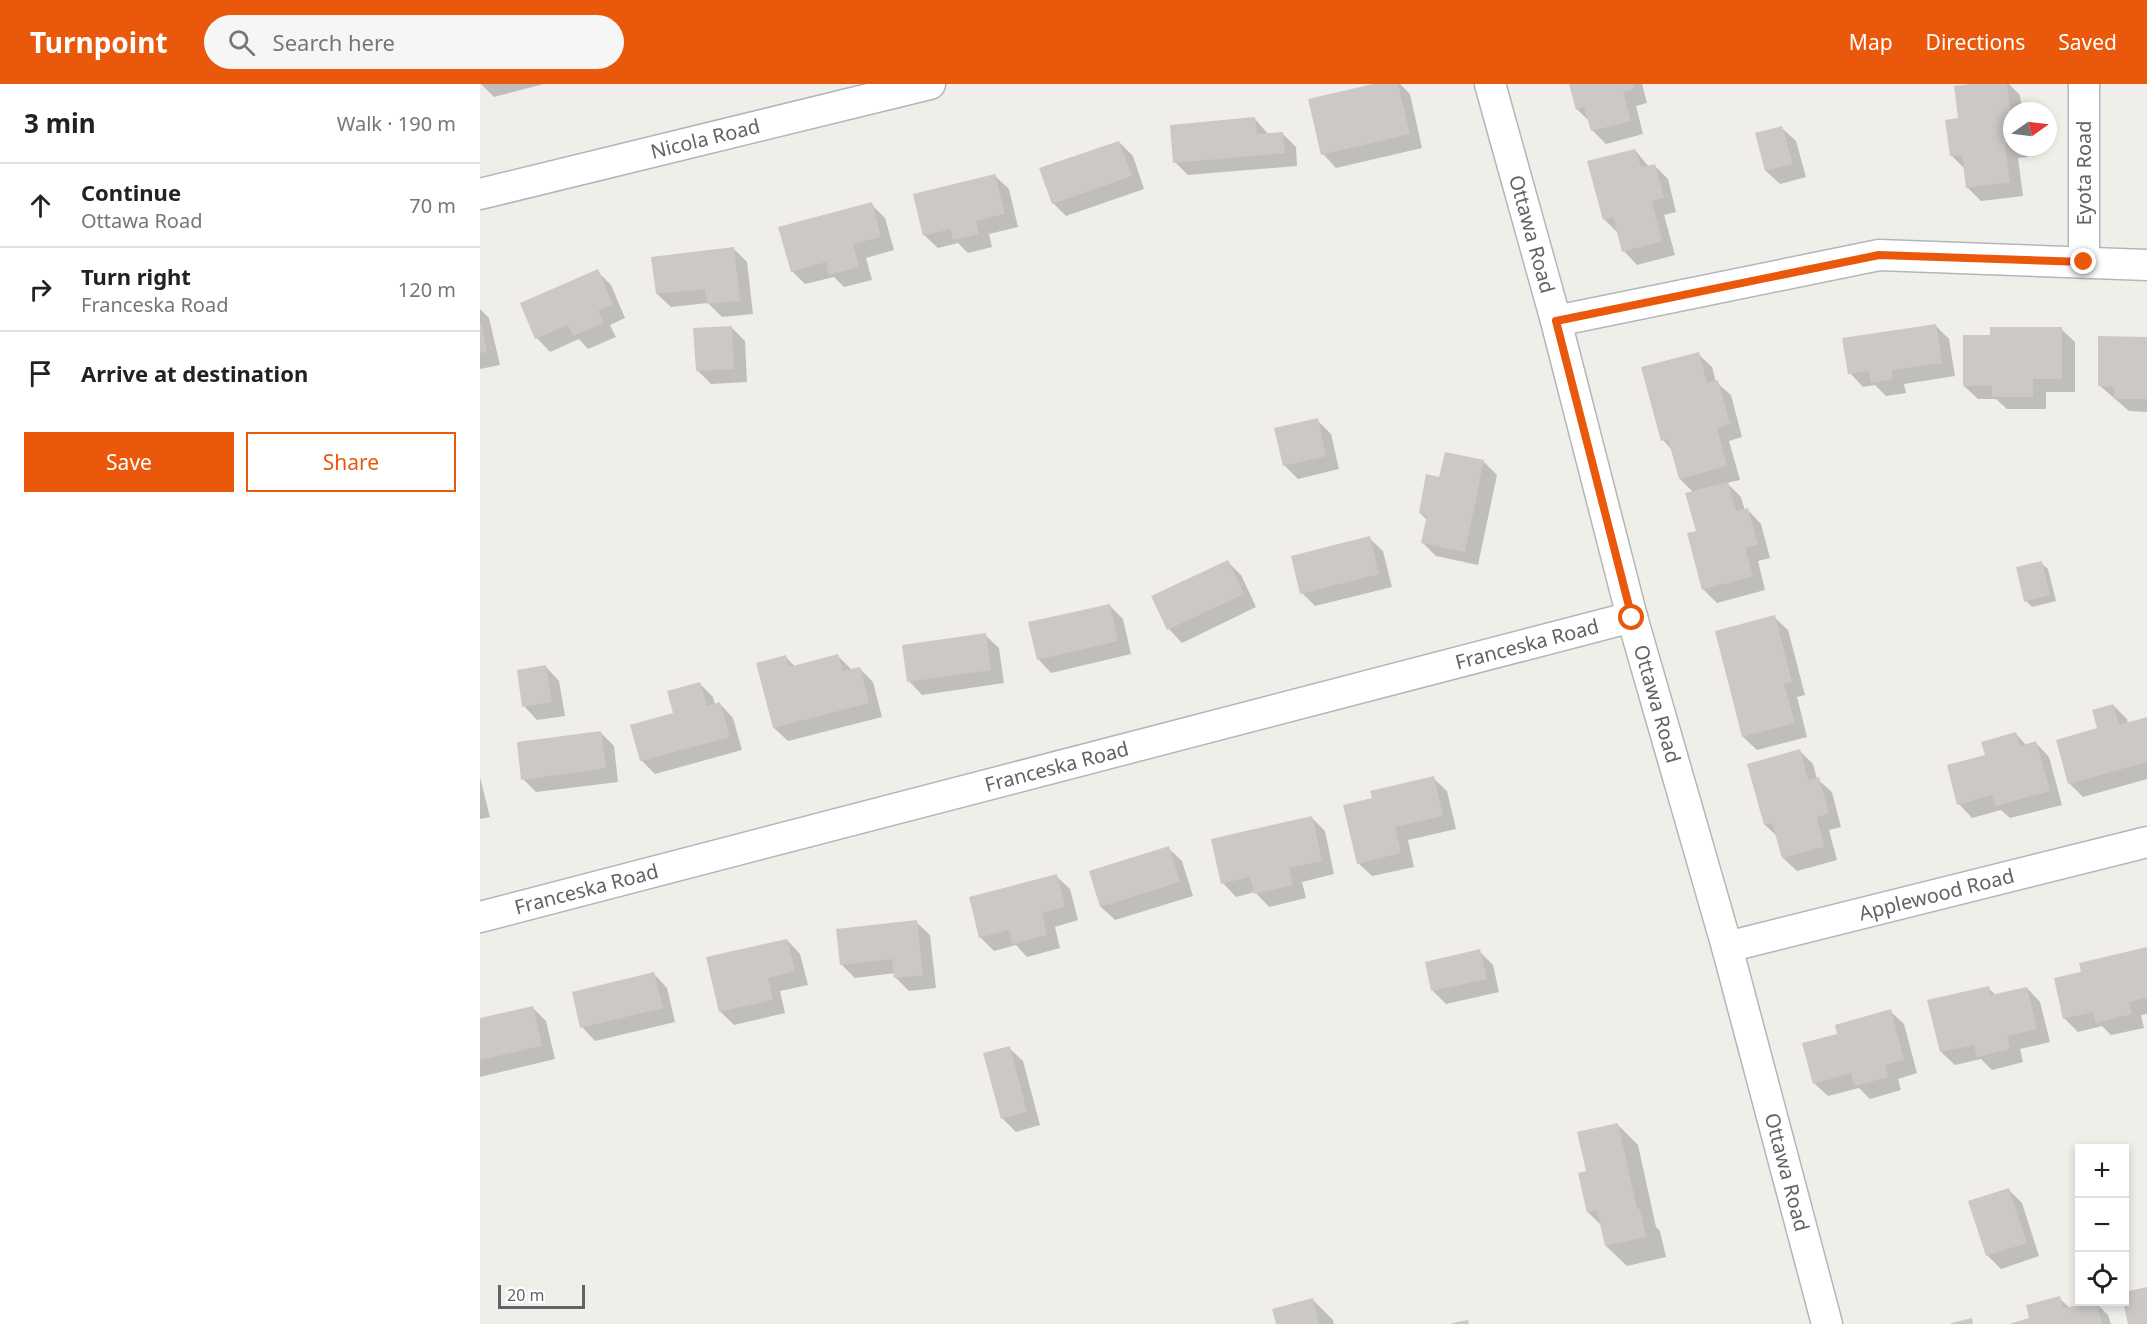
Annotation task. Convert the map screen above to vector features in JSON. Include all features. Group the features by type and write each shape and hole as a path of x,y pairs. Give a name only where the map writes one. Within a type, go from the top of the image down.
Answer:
{"street":[{"name":"Nicola Road","path":"480,194 930,84"},
{"name":"Ottawa Road","path":"1490,84 1556,321 1632,618 1727,947 1827,1324"},
{"name":"Eyota Road","path":"2084,84 2084,262"},
{"path":"1556,321 1879,255 2147,266"},
{"name":"Franceska Road","path":"480,917 1632,618"},
{"name":"Applewood Road","path":"1727,947 2147,842"}],"building":[{"path":"1373,84 1398,84 1410,134 1321,155 1308,99"},
{"path":"1569,84 1633,84 1634,89 1623,92 1631,121 1591,131 1584,107 1576,110"},
{"path":"2007,84 2009,102 2003,102 2003,156 2006,156 2010,182 1966,188 1962,155 1950,156 1945,120 1958,118 1954,86"},
{"path":"1255,117 1257,134 1283,132 1285,153 1173,163 1170,125"},
{"path":"1782,126 1793,164 1765,171 1755,133"},
{"path":"1119,141 1132,176 1052,204 1039,168"},
{"path":"1635,149 1641,167 1655,164 1664,198 1652,201 1662,241 1622,252 1613,217 1603,220 1587,161"},
{"path":"995,174 1005,214 976,221 979,234 953,240 950,229 923,236 913,194"},
{"path":"872,202 881,237 853,244 859,267 829,275 826,262 791,272 778,227"},
{"path":"734,247 740,301 707,304 705,289 656,294 651,257"},
{"path":"598,269 613,305 598,311 604,323 573,336 568,325 535,339 520,303"},
{"path":"480,324 487,352 480,353"},
{"path":"1936,324 1942,363 1892,370 1893,379 1871,383 1869,371 1848,374 1842,338"},
{"path":"732,326 734,369 696,371 693,328"},
{"path":"1990,327 2062,327 2062,379 2033,379 2033,397 1992,397 1992,386 1963,386 1963,335 1990,335"},
{"path":"2098,336 2147,337 2147,399 2114,399 2114,387 2098,386"},
{"path":"1699,352 1707,383 1718,380 1730,424 1717,428 1727,466 1679,479 1668,439 1661,441 1641,367"},
{"path":"1318,418 1326,456 1283,466 1274,428"},
{"path":"1445,452 1484,460 1465,552 1421,543 1427,515 1419,513 1426,474 1439,477"},
{"path":"1728,482 1736,511 1748,508 1758,545 1745,548 1753,576 1702,590 1687,533 1696,531 1685,493"},
{"path":"1370,536 1379,574 1300,594 1291,556"},
{"path":"1228,560 1244,594 1167,630 1151,596"},
{"path":"2042,561 2050,595 2024,602 2016,567"},
{"path":"1110,604 1118,641 1037,660 1028,622"},
{"path":"1775,615 1792,682 1784,684 1795,723 1742,737 1715,631"},
{"path":"986,633 991,670 907,682 902,645"},
{"path":"838,654 843,671 860,667 869,703 773,728 756,663 786,655 789,667"},
{"path":"546,665 552,702 522,707 517,670"},
{"path":"700,682 707,706 720,702 730,737 640,761 630,725 673,713 667,691"},
{"path":"2113,704 2119,725 2147,717 2147,762 2068,784 2056,740 2097,728 2092,710"},
{"path":"601,731 606,768 521,780 517,742"},
{"path":"2016,732 2020,746 2036,741 2050,791 1995,806 1992,795 1957,805 1947,765 1985,755 1981,742"},
{"path":"1800,749 1808,780 1819,777 1829,813 1817,817 1824,847 1782,858 1772,823 1764,825 1747,764"},
{"path":"1434,776 1443,816 1395,827 1401,853 1357,864 1343,805 1372,798 1370,791"},
{"path":"1312,816 1322,861 1289,868 1293,885 1254,894 1250,877 1221,884 1211,839"},
{"path":"1169,846 1180,882 1100,907 1089,871"},
{"path":"1057,874 1065,907 1042,913 1047,935 1012,944 1009,930 979,938 969,897"},
{"path":"917,920 923,975 894,978 892,959 840,965 836,929"},
{"path":"787,939 795,971 768,978 773,1000 719,1012 706,957"},
{"path":"2147,947 2147,997 2129,1002 2132,1014 2096,1023 2093,1012 2063,1019 2054,978 2081,972 2079,963"},
{"path":"1480,949 1487,979 1431,991 1425,962"},
{"path":"654,972 663,1008 580,1028 572,992"},
{"path":"1989,986 1991,995 2027,987 2037,1029 2007,1036 2010,1049 1977,1057 1974,1045 1940,1052 1927,1000"},
{"path":"533,1006 542,1046 480,1060 480,1018"},
{"path":"1891,1009 1904,1060 1885,1065 1888,1077 1855,1086 1851,1073 1813,1084 1802,1043 1837,1034 1835,1025"},
{"path":"1010,1046 1027,1112 1001,1119 983,1053"},
{"path":"1618,1123 1637,1209 1640,1209 1646,1237 1605,1246 1597,1210 1587,1213 1578,1173 1586,1171 1577,1132"},
{"path":"2009,1188 2027,1243 1986,1256 1968,1201"},
{"path":"2147,1287 2147,1324 2128,1324 2124,1306 2129,1306 2129,1291"},
{"path":"2060,1296 2063,1308 2097,1306 2102,1324 2009,1324 2029,1318 2026,1305"},
{"path":"1313,1298 1319,1324 1276,1324 1272,1309"},
{"path":"1972,1318 1973,1324 1951,1324 1951,1323"},
{"path":"1468,1320 1469,1324 1452,1324 1452,1323"}],"route":[{"path":"1632,618 1556,321 1879,255 2084,262"}]}
